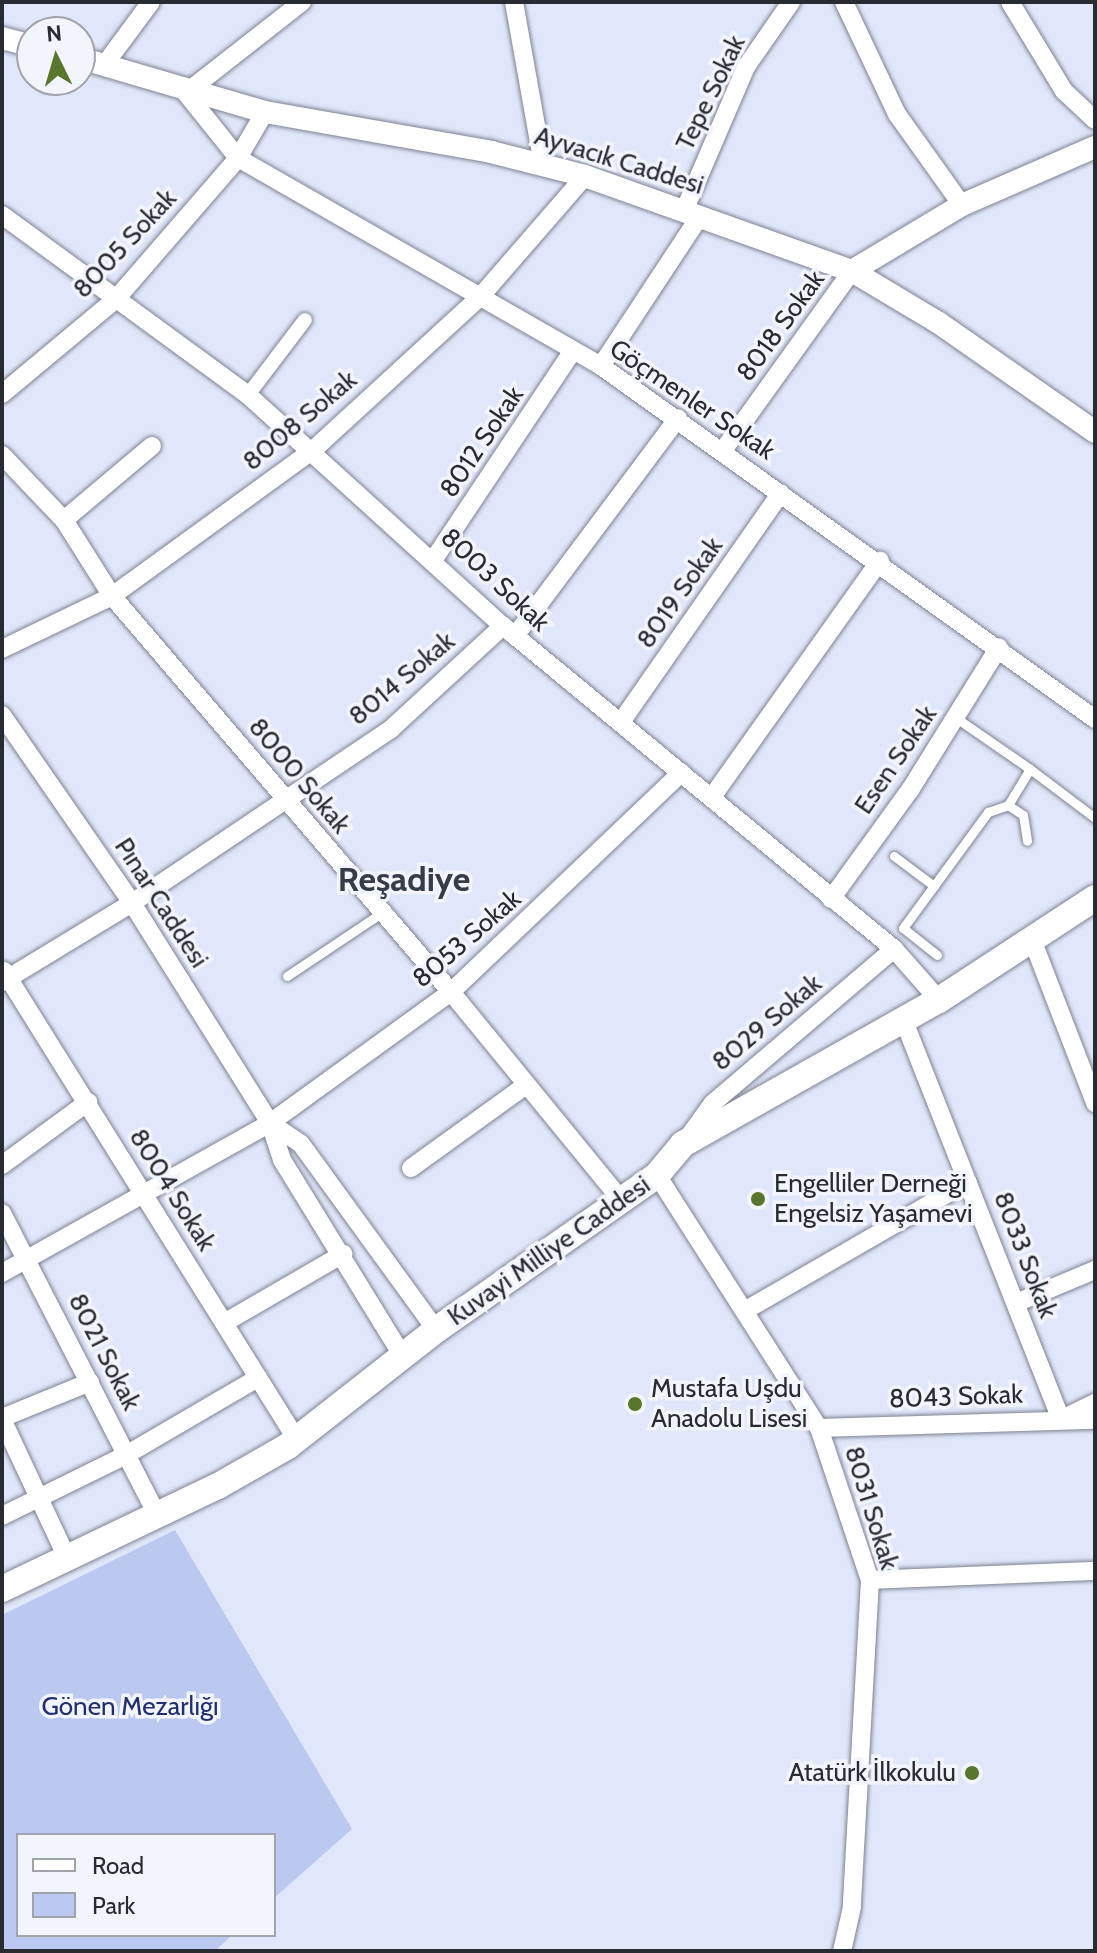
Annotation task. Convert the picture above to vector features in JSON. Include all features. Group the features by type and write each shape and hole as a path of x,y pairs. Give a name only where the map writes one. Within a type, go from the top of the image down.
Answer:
{"main road":[{"name":"Kuvayi Milliye Caddesi","path":"2,1589 157,1515 297,1440 402,1355 657,1175 683,1144 904,1021 1033,942 1094,900"}],"street":[{"path":"105,64 151,2"},
{"path":"238,158 186,93 302,2"},
{"path":"514,2 543,165"},
{"name":"Tepe Sokak","path":"601,366 692,213 746,67 791,2"},
{"path":"844,2 897,114 962,205"},
{"path":"1010,2 1064,91 1095,120"},
{"name":"Ayvacık Caddesi","path":"96,62 186,93 265,112 543,165 585,176 852,271 939,323 1095,432"},
{"name":"8005 Sokak","path":"2,394 116,299 238,158 265,112"},
{"path":"852,271 962,205 1095,147"},
{"name":"Göçmenler Sokak","path":"238,158 601,366 724,449 1095,719"},
{"name":"8008 Sokak","path":"2,649 112,596 313,450 480,297 585,176"},
{"name":"8003 Sokak","path":"2,215 248,395 434,559 509,631 894,949 939,1000"},
{"name":"8018 Sokak","path":"724,449 852,271"},
{"path":"248,395 305,320"},
{"name":"8012 Sokak","path":"434,559 572,352"},
{"name":"8014 Sokak","path":"4,976 132,903 284,797 392,728 509,631 678,418"},
{"path":"64,520 152,446"},
{"name":"8000 Sokak","path":"2,455 64,520 112,596 380,914 451,992 622,1201"},
{"name":"8019 Sokak","path":"621,722 781,493"},
{"path":"712,797 880,561"},
{"name":"Esen Sokak","path":"831,899 999,647"},
{"name":"Pınar Caddesi","path":"2,715 132,903 270,1123 282,1160 343,1254 402,1355"},
{"name":"8053 Sokak","path":"2,1273 270,1123 451,992 681,773"},
{"path":"1033,942 1095,1103"},
{"name":"8029 Sokak","path":"683,1144 713,1103 894,949"},
{"name":"8004 Sokak","path":"4,976 88,1102 297,1440"},
{"name":"8033 Sokak","path":"904,1021 1061,1420"},
{"path":"411,1168 526,1085"},
{"path":"2,1165 88,1102"},
{"name":"Pınar Caddesi","path":"270,1123 301,1144 436,1330"},
{"name":"8031 Sokak","path":"657,1175 819,1428 870,1580 852,1907 842,1951"},
{"path":"746,1310 968,1182"},
{"name":"8021 Sokak","path":"2,1213 29,1260 157,1515"},
{"path":"224,1323 343,1254"},
{"path":"1016,1303 1095,1270"},
{"path":"2,1516 126,1455 258,1378"},
{"path":"67,1558 2,1419 90,1382"},
{"path":"1061,1420 1095,1403"},
{"name":"8043 Sokak","path":"819,1428 1095,1420"},
{"path":"870,1580 1095,1571"}],"lane":[{"path":"955,717 1095,818"},
{"path":"937,955 903,928 988,812 1008,805 1030,769"},
{"path":"1008,805 1023,815 1027,841"},
{"path":"894,856 934,886"},
{"path":"287,976 380,914"}],"green space":[{"name":"Gönen Mezarlığı","path":"175,1530 352,1829 276,1896 276,1833 16,1833 16,1937 230,1937 215,1951 2,1951 2,1615"}],"place":[{"name":"Engelliler Derneği Engelsiz Yaşamevi","path":"758,1199"},
{"name":"Mustafa Uşdu Anadolu Lisesi","path":"635,1404"},
{"name":"Atatürk İlkokulu","path":"972,1773"}],"district":[{"name":"Reşadiye","path":"404,880"}]}
